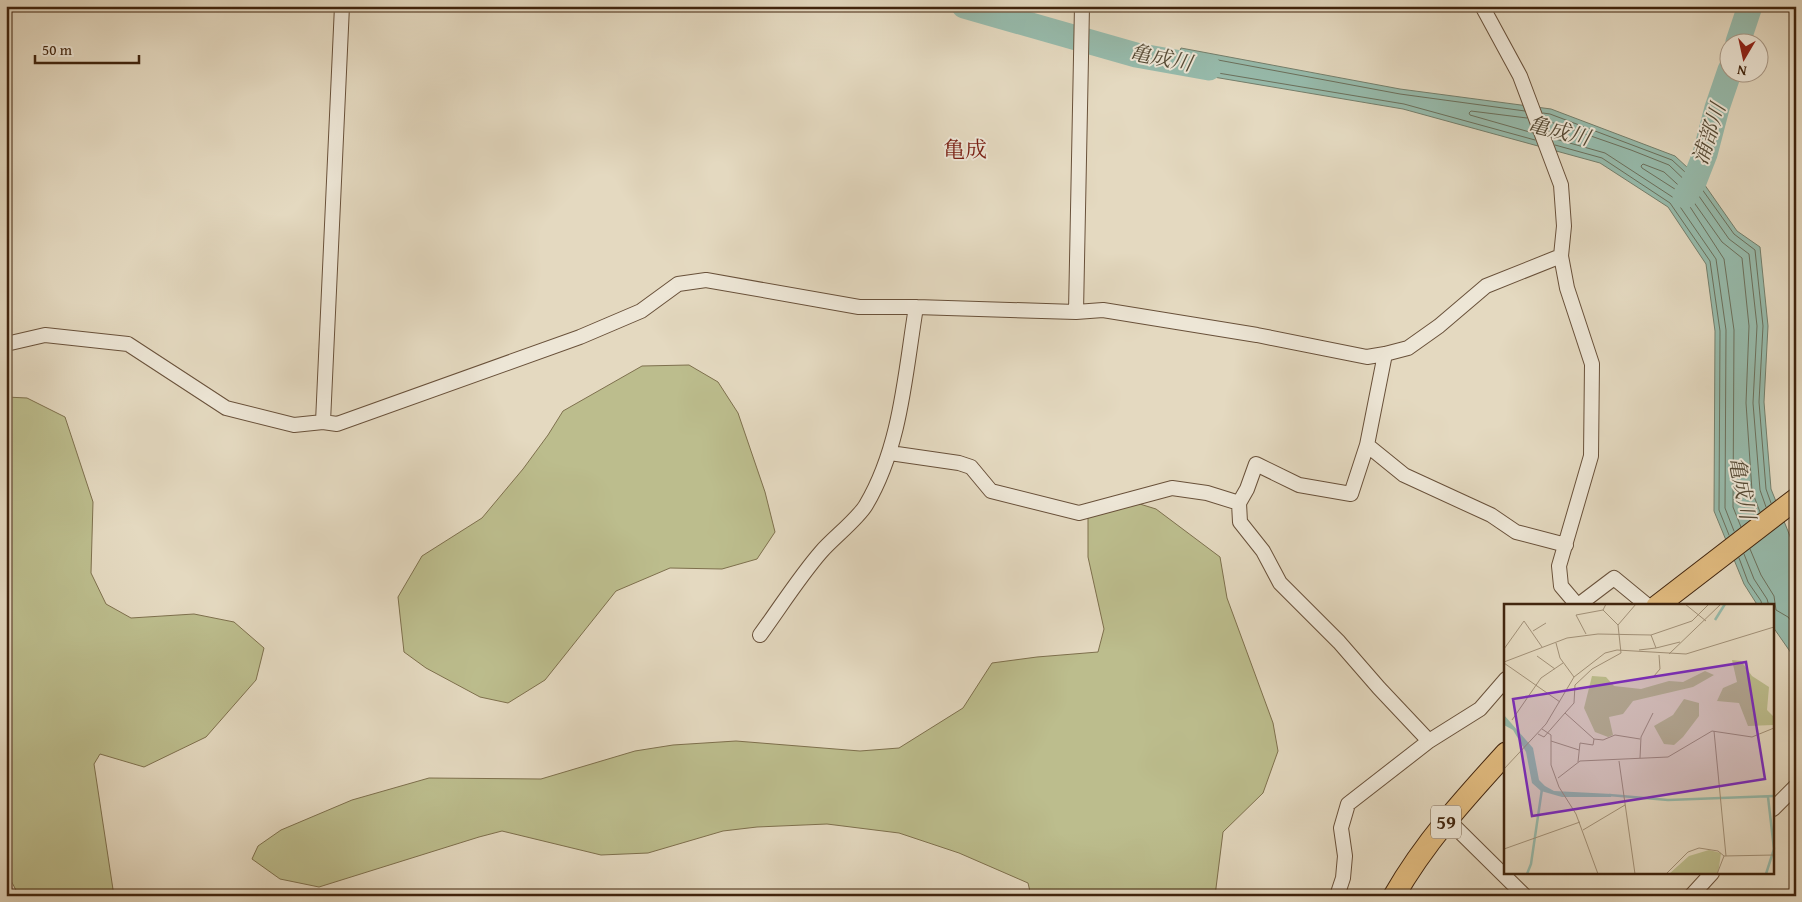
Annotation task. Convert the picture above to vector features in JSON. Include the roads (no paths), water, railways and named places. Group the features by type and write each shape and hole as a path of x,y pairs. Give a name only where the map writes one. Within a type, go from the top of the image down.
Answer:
{"main road":[{"path":"1660,604 1796,499"},
{"name":"59","path":"1394,896 1407,874 1448,820 1504,755"}],"street":[{"path":"323,422 342,6"},
{"path":"1076,312 1082,6"},
{"path":"1482,6 1521,77 1560,185 1564,226 1561,256 1567,288 1592,364 1591,456 1559,566 1561,586 1576,604"},
{"path":"6,344 45,335 128,344 226,408 294,425 323,422 337,424 580,338 641,311 678,284 706,280 859,307 1076,312 1103,310 1257,334 1367,357 1408,348 1439,326 1486,286 1561,256"},
{"path":"760,635 820,553 865,507 890,453 916,307"},
{"path":"1385,354 1367,445 1351,494 1298,485 1256,464 1247,489 1239,503 1240,522 1263,551 1280,583 1339,642 1429,741"},
{"path":"1367,445 1404,475 1491,515 1516,532 1566,545"},
{"path":"890,453 965,465 971,467 991,491 1079,513 1104,508 1172,488 1207,493 1239,503"},
{"path":"1581,604 1614,578 1646,604"},
{"path":"1337,896 1343,878 1345,856 1341,828 1348,804 1429,741 1480,709 1504,681"},
{"path":"1774,808 1796,786"},
{"path":"1448,820 1525,896"},
{"path":"1691,896 1711,874"}],"water":[{"path":"1181,48 1400,89 1551,109 1675,156 1702,181 1737,231 1760,247 1768,326 1764,402 1771,489 1796,551 1796,660 1774,628 1774,604 1757,604 1744,584 1714,511 1715,331 1706,264 1668,207 1600,163 1403,109 1172,70"}],"waterway":[{"name":"亀成川","path":"964,6 1136,55 1209,68"},
{"name":"浦部川","path":"1741,32 1750,6"},
{"name":"浦部川","path":"1685,196 1694,182 1705,154 1726,82"}],"district":[{"name":"亀成","path":"965,149"}]}
